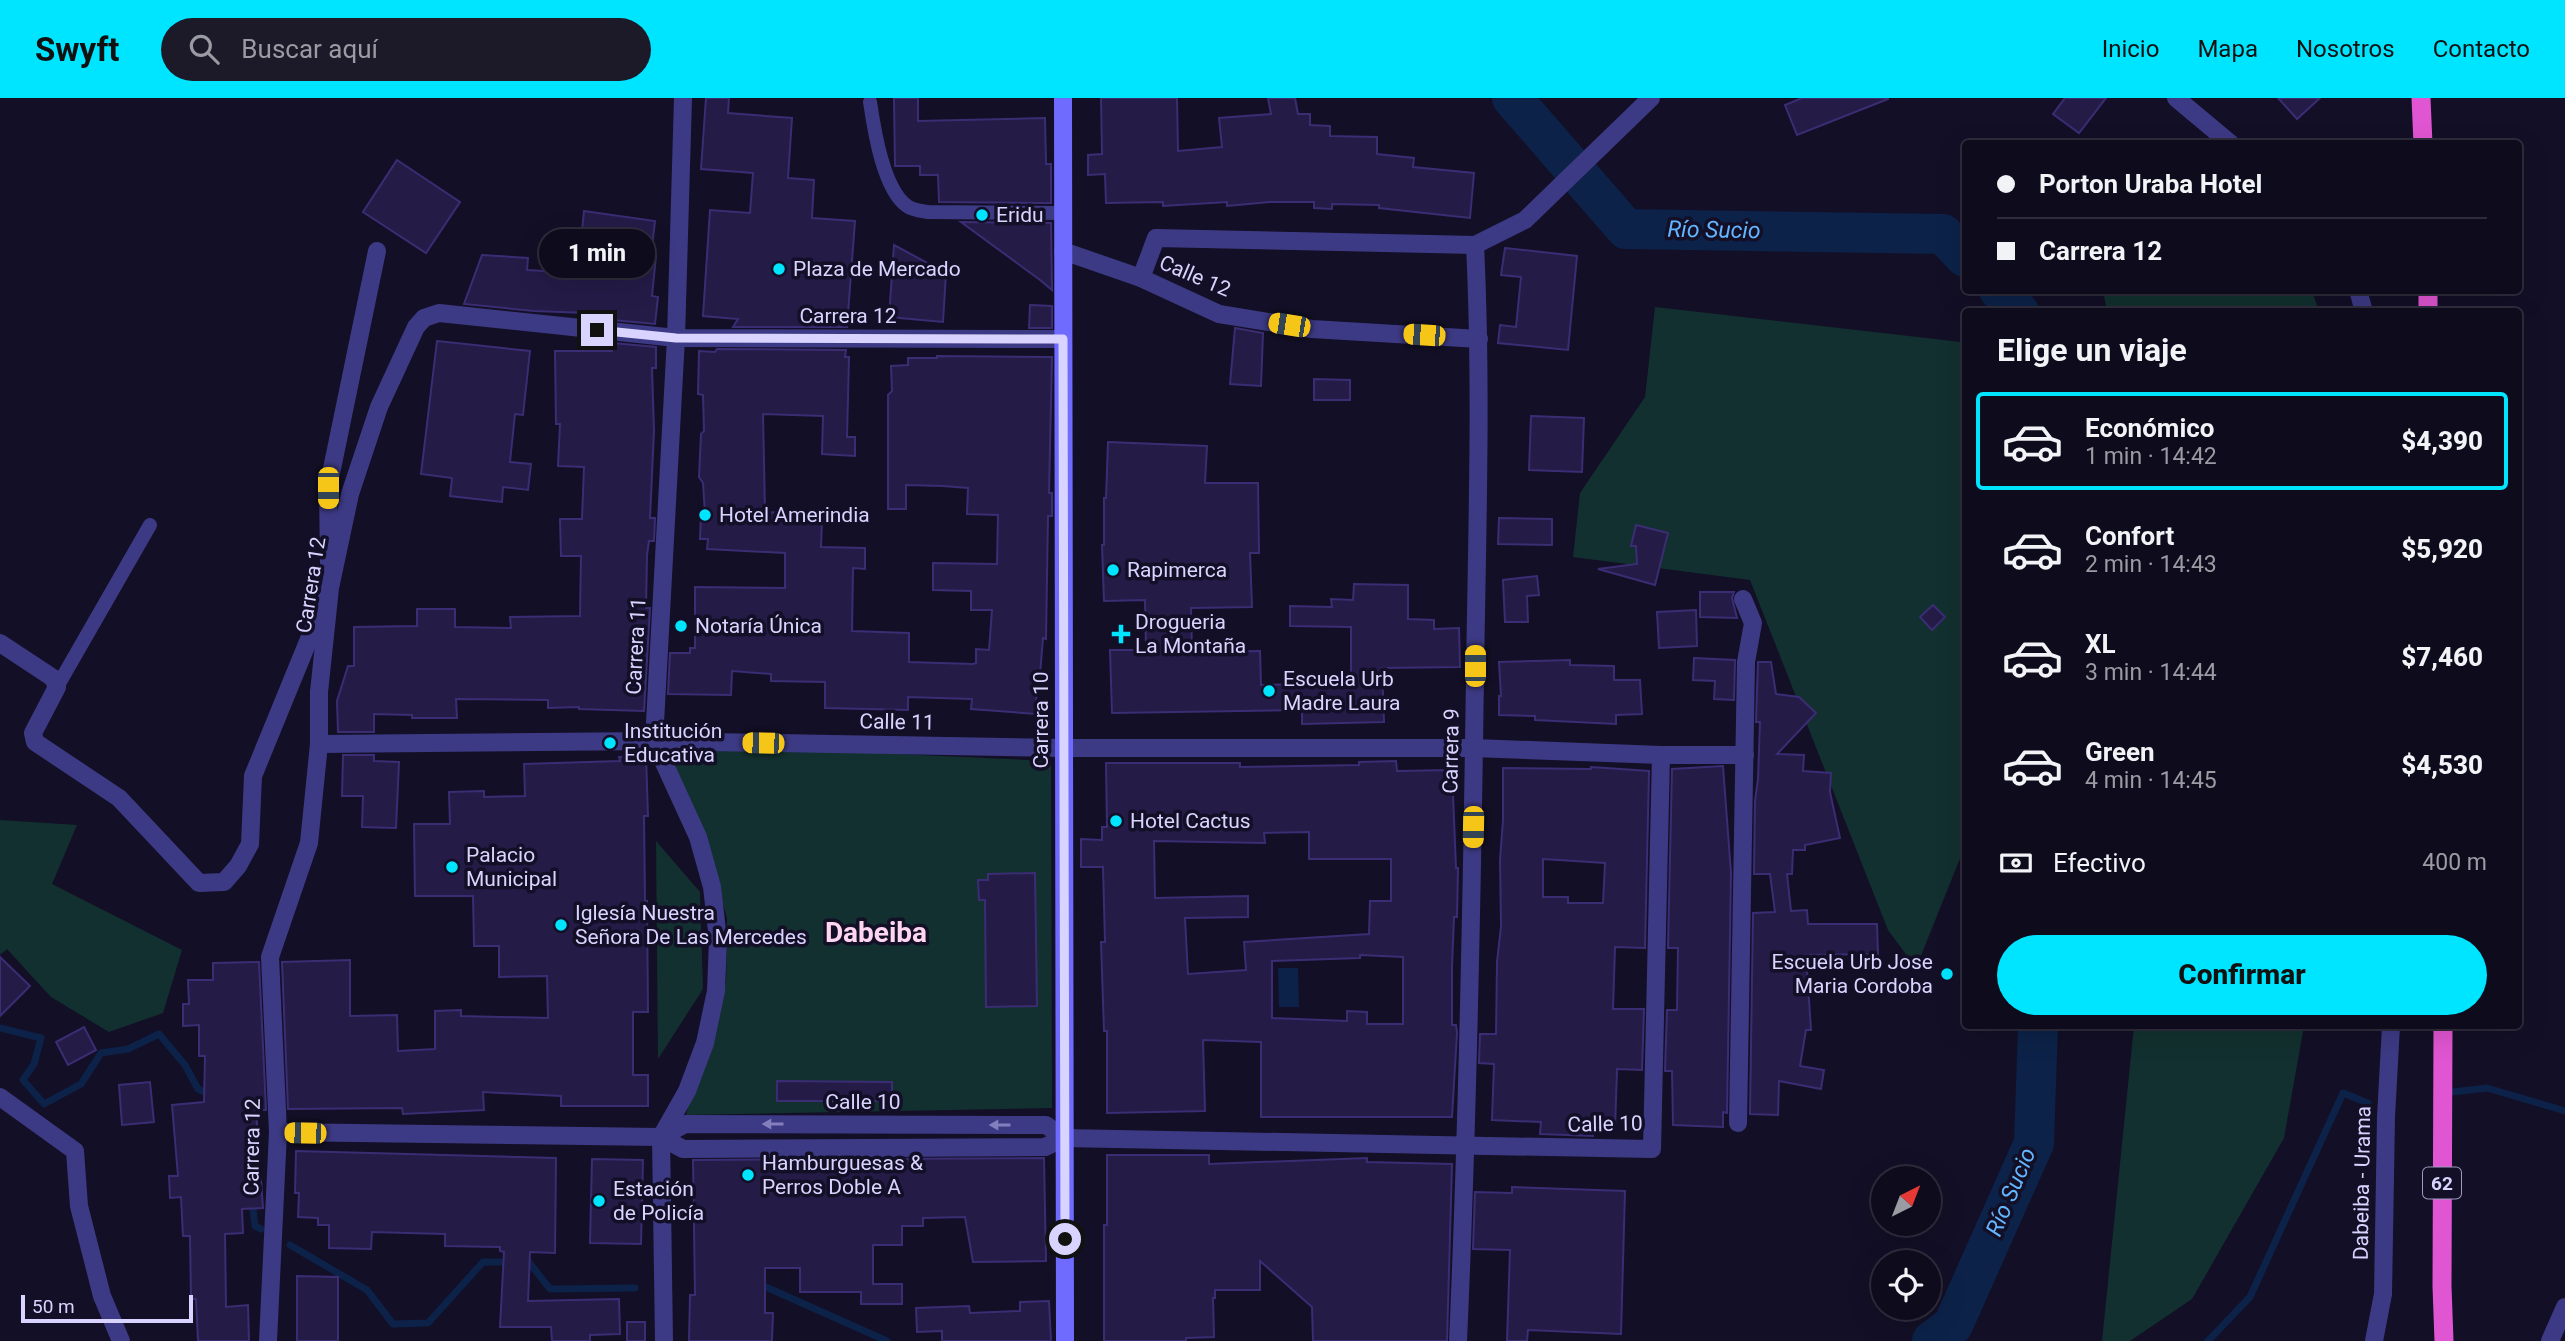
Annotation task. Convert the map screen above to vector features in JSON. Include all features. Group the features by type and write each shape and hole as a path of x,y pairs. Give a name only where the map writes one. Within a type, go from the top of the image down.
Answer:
{"highway":[{"path":"2421,98 2423,140"},
{"name":"62","path":"2443,1029 2442,1286 2445,1341"}],"main road":[{"name":"Carrera 10","path":"1063,98 1065,1341"}],"street":[{"name":"Carrera 11","path":"661,1137 687,1091 705,1042 716,991 718,939 712,887 698,837 654,741 676,338 683,98"},
{"path":"1141,278 1156,238 1475,245 1525,220 1651,98"},
{"path":"2176,98 2226,140"},
{"name":"Carrera 9","path":"1458,1341 1467,1145 1474,748 1479,339 1475,245"},
{"path":"0,643 53,678 57,687 33,733 35,742 119,798 199,883 224,882 238,866 250,844 253,776 330,588 328,488 377,251"},
{"name":"Calle 12","path":"1063,251 1141,278 1219,314 1312,329 1479,339"},
{"name":"Carrera 12","path":"268,1341 278,1132 270,957 309,843 330,588 350,494 379,407 416,327 424,318 439,313 676,338 1063,339"},
{"path":"1738,1123 1746,662 1753,623 1743,599"},
{"name":"Calle 11","path":"319,744 654,741 1064,748 1474,748"},
{"path":"1474,748 1661,755 1745,755"},
{"name":"Calle 10","path":"278,1132 661,1137 683,1149 1045,1147 1064,1138 1652,1149 1661,755"},
{"name":"Dabeiba - Urama","path":"2374,1341 2383,1294 2386,1117 2391,1029"},
{"path":"0,1097 75,1151 79,1206 102,1296 121,1341"},
{"name":"Calle 10","path":"661,1137 685,1124 1046,1125 1064,1138"},
{"path":"661,1137 664,1341"},
{"path":"2550,1341 2565,1307"}],"lane":[{"path":"870,102 875,135 892,187 907,207 928,212 1063,213"},
{"path":"57,687 150,525"}],"green space":[{"path":"2104,294 2313,294 2318,308 2106,308"},
{"path":"1655,307 1962,343 1962,853 1916,968 1888,930 1750,580 1573,557 1580,493 1645,397"},
{"path":"662,743 1051,761 1052,1108 686,1115 704,1043 726,983 727,918 707,853"},
{"path":"0,820 77,825 52,884 182,950 163,1013 109,1032 51,997 7,949 0,955"},
{"path":"656,841 700,892 703,989 658,1059"},
{"path":"2134,1029 2303,1029 2284,1138 2192,1299 2130,1341 2102,1341"}],"water":[{"path":"1278,968 1298,968 1299,1007 1279,1007"}],"building":[{"name":"Plaza de Mercado","path":"706,98 729,98 728,113 792,118 788,178 814,180 812,218 855,221 847,327 733,327 738,319 703,316 710,210 750,213 753,173 701,169"},
{"path":"894,98 918,98 918,121 1045,118 1046,164 1051,164 1051,203 939,202 938,175 920,175 920,166 895,166"},
{"path":"1101,98 1177,98 1178,151 1222,147 1219,118 1271,114 1268,98 1295,98 1298,114 1310,114 1310,125 1330,126 1330,136 1377,137 1377,154 1414,158 1413,167 1474,173 1470,218 1379,208 1379,205 1332,204 1332,209 1314,208 1314,202 1227,206 1227,202 1163,206 1163,202 1106,203 1105,174 1088,175 1088,155 1102,154"},
{"path":"1802,98 1888,99 1797,135 1785,105"},
{"path":"2065,98 2106,98 2079,133 2053,114"},
{"path":"2278,98 2320,98 2297,119"},
{"path":"397,160 460,202 426,253 363,212"},
{"path":"584,211 655,221 651,256 656,256 652,296 658,297 655,324 613,320 613,314 534,311 464,304 482,255 528,258 527,270 578,273"},
{"path":"961,222 1051,223 1052,290 1040,280"},
{"path":"894,245 946,273 943,322 889,317"},
{"path":"1505,248 1577,256 1568,350 1498,343 1500,325 1516,327 1521,277 1501,275"},
{"path":"1030,305 1052,306 1052,328 1029,328"},
{"path":"1235,328 1263,333 1261,386 1230,384"},
{"path":"437,341 530,351 523,415 515,414 510,462 531,464 528,490 503,487 502,502 450,496 452,478 421,474"},
{"path":"613,343 656,347 656,368 652,368 654,431 650,518 655,518 654,541 649,541 647,555 646,608 650,608 644,711 548,708 548,700 456,699 457,718 412,718 412,715 374,714 374,732 338,732 337,701 348,666 354,666 354,627 417,626 417,609 455,609 455,627 511,628 510,617 580,616 581,556 561,556 560,519 582,519 584,467 558,466 560,424 556,424 555,351 612,351"},
{"path":"717,349 846,350 845,357 849,357 847,437 855,437 855,456 822,454 823,416 763,414 765,512 807,514 807,519 822,520 821,547 865,548 865,569 853,568 852,631 909,633 909,662 973,664 976,663 976,649 989,650 992,610 971,610 971,591 933,590 933,563 997,564 998,515 967,514 968,488 943,486 906,485 906,509 888,509 888,395 892,391 891,366 908,365 908,358 937,356 1052,357 1049,493 1052,493 1052,516 1048,516 1046,639 1043,638 1040,675 1037,675 1036,714 971,709 972,699 908,697 908,710 825,708 825,682 771,681 771,674 732,671 731,695 668,694 670,653 690,653 690,648 695,648 695,587 785,588 785,553 707,549 708,539 700,539 701,514 705,514 703,483 699,477 701,434 704,431 703,395 698,394 699,351 715,352"},
{"path":"1314,379 1350,380 1350,400 1314,400"},
{"path":"1531,416 1584,418 1582,472 1529,470"},
{"path":"1108,442 1207,446 1205,483 1258,483 1259,553 1250,553 1252,607 1191,608 1192,652 1260,651 1261,685 1351,683 1351,627 1290,626 1290,606 1332,607 1331,599 1353,600 1354,584 1408,585 1408,619 1434,620 1434,629 1459,628 1460,667 1382,668 1384,722 1302,724 1302,710 1112,713 1110,650 1146,650 1145,600 1104,601 1102,545"},
{"path":"1499,518 1552,519 1552,545 1498,544"},
{"path":"1636,525 1668,533 1655,585 1598,569 1637,564 1636,546 1631,546"},
{"path":"1537,576 1539,595 1527,596 1528,622 1505,622 1503,580"},
{"path":"1700,592 1734,592 1732,598 1737,618 1700,617"},
{"path":"1933,605 1945,617 1932,630 1920,617"},
{"path":"1696,610 1697,646 1659,648 1657,612"},
{"path":"1694,658 1735,660 1734,700 1714,699 1715,681 1693,680"},
{"path":"1570,660 1570,665 1614,666 1614,680 1640,680 1642,714 1616,715 1616,724 1535,720 1535,716 1499,715 1499,662"},
{"path":"1758,662 1771,662 1776,694 1799,697 1816,713 1777,754 1804,755 1803,771 1831,773 1830,792 1840,838 1805,845 1805,850 1793,850 1792,874 1787,874 1791,911 1807,910 1808,924 1877,924 1878,954 1806,955 1811,1030 1806,1030 1800,1066 1824,1070 1821,1089 1779,1081 1778,1115 1750,1114 1753,913 1775,912 1770,874 1754,874 1760,722 1756,722"},
{"path":"343,755 374,755 374,761 399,762 396,828 362,827 363,796 342,796"},
{"path":"646,756 648,816 644,816 648,1012 633,1012 633,1075 648,1075 648,1106 561,1106 561,1096 483,1092 484,1110 403,1114 402,1108 288,1109 282,962 350,960 350,1016 397,1015 398,1051 435,1049 435,1011 461,1010 461,1016 548,1018 547,976 499,977 499,946 474,946 473,896 415,896 414,824 450,824 449,792 484,791 484,797 525,796 524,764 620,761 619,757"},
{"path":"1396,761 1397,771 1452,770 1458,868 1452,967 1452,1025 1456,1025 1457,1033 1452,1117 1261,1117 1261,1042 1203,1040 1205,1111 1107,1113 1107,1031 1104,1031 1101,942 1105,942 1103,867 1081,867 1081,839 1102,840 1102,827 1107,827 1106,763 1240,763 1240,767 1359,765 1359,762","holes":["1309,832 1309,859 1391,859 1391,901 1370,901 1369,934 1244,942 1246,970 1188,974 1185,918 1248,917 1248,896 1155,898 1154,841 1265,843 1264,833","1360,955 1403,957 1403,1024 1367,1024 1367,1012 1347,1011 1347,1021 1272,1018 1272,961 1360,958"]},
{"path":"1723,766 1731,873 1727,1113 1723,1112 1723,1127 1673,1125 1672,1071 1665,1071 1667,1010 1677,1010 1678,948 1668,948 1672,769"},
{"path":"1503,768 1649,771 1645,948 1615,947 1613,1009 1644,1009 1642,1070 1617,1069 1615,1129 1593,1128 1593,1136 1540,1134 1541,1122 1492,1120 1494,1064 1479,1063 1480,1034 1496,1034 1497,962 1501,926","holes":["1543,859 1605,863 1603,903 1568,903 1568,897 1543,897"]},
{"path":"1035,873 1037,1006 986,1007 985,900 979,900 978,880 988,880 988,874"},
{"path":"0,957 30,986 0,1016"},
{"path":"259,962 266,1110 256,1110 263,1208 242,1209 243,1233 225,1234 226,1307 248,1305 249,1341 198,1341 196,1299 191,1299 190,1236 183,1236 181,1197 170,1198 169,1176 178,1176 172,1105 204,1102 205,1056 199,1056 199,1025 183,1026 183,1004 189,1004 188,980 213,980 213,963"},
{"path":"84,1027 96,1050 68,1065 56,1042"},
{"path":"777,1081 892,1082 892,1101 777,1101"},
{"path":"150,1082 154,1122 122,1125 119,1085"},
{"path":"296,1151 556,1158 555,1253 530,1252 528,1301 619,1299 620,1334 590,1335 590,1341 552,1341 551,1327 500,1327 504,1252 500,1251 500,1247 445,1246 445,1234 372,1232 371,1249 329,1248 329,1225 318,1225 318,1218 298,1217 299,1193 295,1193"},
{"path":"1107,1155 1209,1155 1209,1164 1367,1158 1367,1162 1452,1164 1447,1341 1313,1341 1312,1307 1260,1261 1260,1290 1215,1290 1214,1337 1186,1338 1186,1341 1104,1341"},
{"path":"1044,1158 1046,1261 973,1262 965,1217 923,1218 923,1226 902,1226 902,1245 873,1245 873,1284 902,1284 902,1304 861,1304 861,1292 800,1292 800,1268 765,1268 765,1313 773,1313 772,1341 689,1341 690,1295 695,1295 693,1160"},
{"path":"592,1159 643,1160 641,1244 590,1243"},
{"path":"1512,1187 1625,1191 1621,1334 1528,1330 1527,1341 1507,1341 1510,1250 1473,1249 1475,1192 1512,1193"},
{"path":"297,1276 338,1277 338,1341 297,1341"},
{"path":"1049,1301 1051,1341 942,1341 942,1331 917,1332 916,1308 969,1306 970,1313 1020,1311 1020,1302"},
{"path":"627,1322 645,1322 645,1341 627,1341"}],"waterway":[{"name":"Río Sucio","path":"1512,98 1626,229 1943,234 1962,254"},
{"name":"Río Sucio","path":"2003,294 2015,308"},
{"path":"0,1028 41,1038 34,1064 23,1080 44,1104 81,1084 101,1053 128,1049 159,1034 185,1065 198,1089 211,1095"},
{"name":"Río Sucio","path":"1932,1341 1953,1325 2034,1143 2038,1029"},
{"path":"2452,1092 2487,1088 2565,1111"},
{"path":"2208,1341 2250,1297 2343,1093 2368,1103"},
{"path":"252,1201 255,1226 261,1229"},
{"path":"290,1245 367,1290 393,1324 428,1323 483,1262 510,1262"},
{"path":"522,1261 528,1261 550,1289 635,1288"},
{"path":"766,1287 887,1341"}],"place":[{"name":"Eridu","path":"982,215"},
{"name":"Plaza de Mercado","path":"779,269"},
{"name":"Hotel Amerindia","path":"705,515"},
{"name":"Rapimerca","path":"1113,570"},
{"name":"Notaría Única","path":"681,626"},
{"name":"Drogueria La Montaña","path":"1121,634"},
{"name":"Escuela Urb Madre Laura","path":"1269,691"},
{"name":"Institución Educativa","path":"610,743"},
{"name":"Hotel Cactus","path":"1116,821"},
{"name":"Palacio Municipal","path":"452,867"},
{"name":"Iglesía Nuestra Señora De Las Mercedes","path":"561,925"},
{"name":"Escuela Urb Jose Maria Cordoba","path":"1947,974"},
{"name":"Hamburguesas & Perros Doble A","path":"748,1175"},
{"name":"Estación de Policía","path":"599,1201"}],"district":[{"name":"Dabeiba","path":"876,932"}],"route":[{"path":"597,330 676,338 1063,339 1065,1239"}]}
